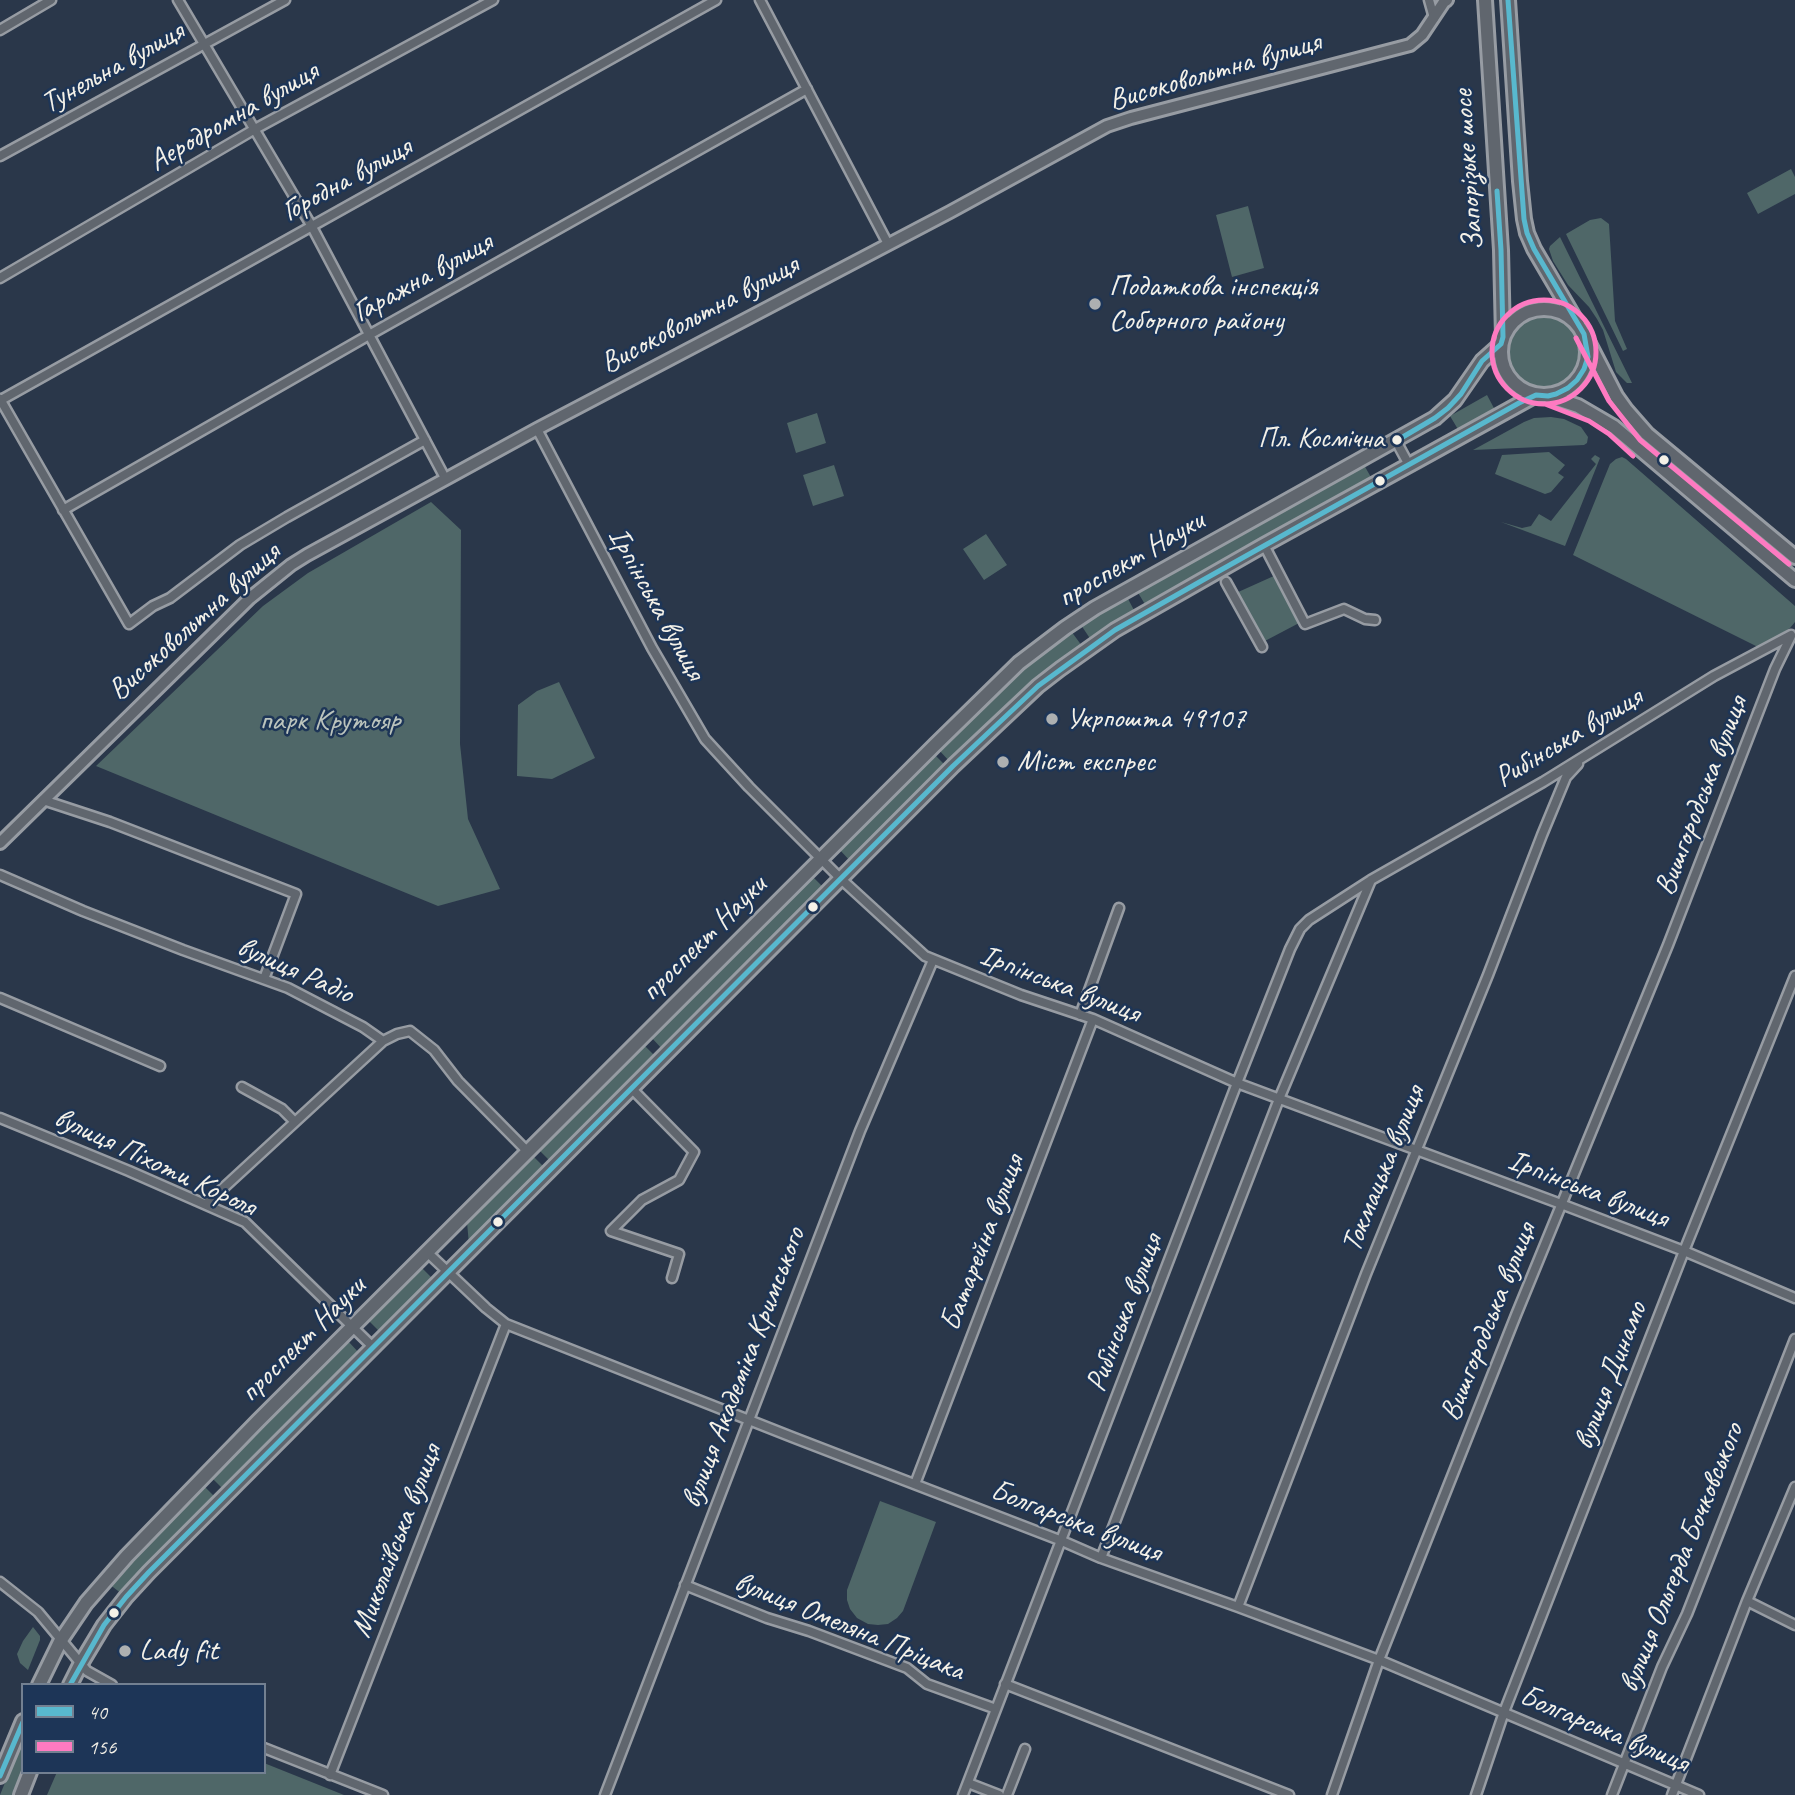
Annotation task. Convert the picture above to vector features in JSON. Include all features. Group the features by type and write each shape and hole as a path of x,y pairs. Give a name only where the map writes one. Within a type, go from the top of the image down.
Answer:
{"main road":[{"name":"Високовольтна вулиця","path":"0,842 258,590 307,555 445,478 1107,127 1131,118 1409,44 1422,35 1447,0"},
{"name":"Запорізьке шосе","path":"1485,0 1501,250 1502,341"},
{"name":"Запорізьке шосе","path":"1508,0 1520,181 1527,233 1534,249 1626,410 1647,434 1795,557"},
{"path":"1542,395 1568,388 1577,380 1588,357 1587,344 1581,329 1571,317 1559,310 1545,308 1531,310 1509,325 1502,341 1501,356 1508,377 1525,391 1578,406 1614,427 1795,580"},
{"name":"проспект Науки","path":"40,1683 61,1640 105,1579 353,1326 1019,663 1065,628 1131,588 1434,418 1461,394 1482,361 1502,341"},
{"name":"проспект Науки","path":"71,1683 104,1625 141,1580 953,766 1038,686 1115,630 1409,465 1542,395"},
{"path":"0,1776 21,1726"},
{"path":"21,1795 29,1774"}],"street":[{"path":"0,30 51,0"},
{"path":"178,0 311,226 445,478"},
{"name":"Тунельна вулиця","path":"0,156 285,0"},
{"name":"Аеродромна вулиця","path":"0,278 255,129 493,0"},
{"name":"Городна вулиця","path":"0,400 716,0"},
{"path":"760,0 888,244"},
{"path":"1429,0 1434,18"},
{"name":"Гаражна вулиця","path":"63,510 807,89"},
{"path":"0,400 63,510"},
{"name":"Ірпінська вулиця","path":"537,429 652,648 705,739 842,879 925,956 1021,995 1093,1019 1237,1083 1684,1251 1795,1298"},
{"name":"Високовольтна вулиця","path":"63,510 129,624 153,606 170,598 240,545 425,440"},
{"path":"1396,441 1409,465"},
{"path":"1264,545 1305,624 1344,609 1365,619 1375,620"},
{"path":"1226,582 1262,647"},
{"name":"Рибінська вулиця","path":"963,1795 1237,1083 1300,929 1309,920 1371,880 1586,756 1714,676 1793,633"},
{"name":"Вишгородська вулиця","path":"1332,1795 1379,1660 1561,1204 1668,945 1775,669 1793,633"},
{"name":"Токмацька вулиця","path":"1238,1607 1361,1287 1484,986 1542,835 1566,777 1586,756"},
{"path":"43,800 110,822 296,894 264,979"},
{"name":"вулиця Радіо","path":"0,875 83,911 310,998 383,1041"},
{"path":"1101,1558 1279,1099 1371,880"},
{"path":"1080,1015 1119,908"},
{"name":"вулиця Академіка Кримського","path":"605,1795 860,1131 933,960"},
{"name":"вулиця Динамо","path":"1476,1795 1503,1712 1795,976"},
{"path":"0,998 160,1066"},
{"name":"Батарейна вулиця","path":"915,1484 1093,1019"},
{"path":"206,1204 383,1041 410,1031 434,1050 458,1081 528,1152"},
{"path":"242,1087 282,1110 295,1122"},
{"path":"632,1089 694,1152 679,1180 642,1200 611,1231 679,1254 672,1278"},
{"name":"вулиця Піхоти Короля","path":"0,1118 245,1222 374,1348"},
{"name":"Болгарська вулиця","path":"428,1253 506,1324 1101,1558 1379,1660 1699,1795"},
{"name":"Миколаївська вулиця","path":"330,1775 506,1324"},
{"name":"вулиця Ольгерда Бочковського","path":"1612,1795 1662,1667 1687,1614 1795,1339"},
{"path":"1672,1795 1747,1601 1795,1487"},
{"path":"0,1582 38,1612 86,1671 108,1683"},
{"name":"вулиця Омеляна Пріцака","path":"685,1585 767,1618 908,1668 927,1684 996,1709"},
{"path":"1747,1601 1795,1625"},
{"name":"вулиця Омеляна Пріцака","path":"1006,1684 1289,1795"},
{"path":"266,1749 383,1795"},
{"path":"1007,1795 1026,1749"},
{"path":"968,1783 999,1795"}],"green space":[{"path":"1791,169 1795,177 1795,194 1758,214 1747,193"},
{"path":"1248,206 1264,268 1232,277 1216,215"},
{"path":"1601,218 1609,224 1615,321 1627,349 1623,351 1566,234 1590,220"},
{"path":"1560,237 1632,383 1627,383 1616,372 1597,319 1568,285 1553,261 1549,249"},
{"path":"1538,314 1552,314 1566,320 1576,330 1582,351 1580,365 1566,382 1552,388 1538,388 1524,382 1514,372 1508,358 1508,344 1514,330 1524,320"},
{"path":"1487,395 1495,410 1459,431 1450,416"},
{"path":"817,413 826,443 796,453 787,423"},
{"path":"1534,418 1564,419 1581,427 1588,437 1587,443 1473,450 1524,422"},
{"path":"1549,452 1565,465 1558,473 1564,477 1551,492 1545,494 1495,474 1502,455"},
{"path":"1595,455 1600,458 1565,546 1501,522 1522,528 1531,526 1539,514 1551,521 1596,464 1591,459"},
{"path":"1622,457 1795,606 1795,622 1790,628 1760,648 1573,555 1610,464"},
{"path":"834,465 844,496 813,506 803,475"},
{"path":"1364,465 1372,479 1146,606 1137,591"},
{"name":"парк Крутояр","path":"431,502 461,530 460,744 468,819 500,889 438,906 96,766 263,606 308,573"},
{"path":"986,534 1007,565 984,580 963,549"},
{"path":"1276,575 1301,622 1263,642 1236,593"},
{"path":"1127,597 1135,612 1091,640 1081,625"},
{"path":"1071,631 1082,646 950,762 938,749 1022,668"},
{"path":"559,682 595,758 552,779 517,776 518,705 537,691"},
{"path":"934,754 946,766 851,862 839,849"},
{"path":"812,876 824,888 663,1050 651,1037"},
{"path":"644,1045 656,1057 551,1162 539,1150"},
{"path":"533,1156 545,1168 469,1245 467,1222"},
{"path":"422,1268 434,1280 381,1333 369,1321"},
{"path":"348,1341 360,1354 224,1490 212,1478"},
{"path":"204,1486 216,1498 122,1594 109,1584"},
{"path":"880,1501 936,1522 903,1611 888,1624 878,1625 868,1624 857,1618 850,1609 847,1590"},
{"path":"33,1627 40,1640 28,1670 20,1663 17,1654"},
{"path":"21,1743 21,1774 26,1774 17,1795 0,1795"},
{"path":"266,1764 344,1795 47,1795 56,1774 266,1774"}],"transit line":[{"name":"40","path":"71,1683 104,1625 149,1572 953,766 1038,686 1115,630 1203,580 1519,403 1536,395 1556,394 1577,380 1588,357 1584,334 1534,249 1524,219 1508,0"},
{"name":"40","path":"1396,441 1448,408 1461,394 1482,361 1501,344 1501,250 1497,191"},
{"name":"156","path":"1544,300 1564,304 1581,315 1592,332 1596,352 1592,372 1581,389 1564,400 1544,404 1524,400 1507,389 1496,372 1492,352 1496,332 1507,315 1524,304 1544,300"},
{"name":"156","path":"1576,338 1609,401 1640,440 1789,564"},
{"name":"156","path":"1545,404 1589,421 1609,434 1633,456"},
{"name":"40","path":"0,1776 21,1727"}],"place":[{"name":"Податкова інспекція Соборного району","path":"1095,304"},
{"name":"Пл. Космічна","path":"1397,440"},
{"name":"Укрпошта 49107","path":"1052,719"},
{"name":"Міст експрес","path":"1003,762"},
{"name":"Lady fit","path":"125,1651"}]}
